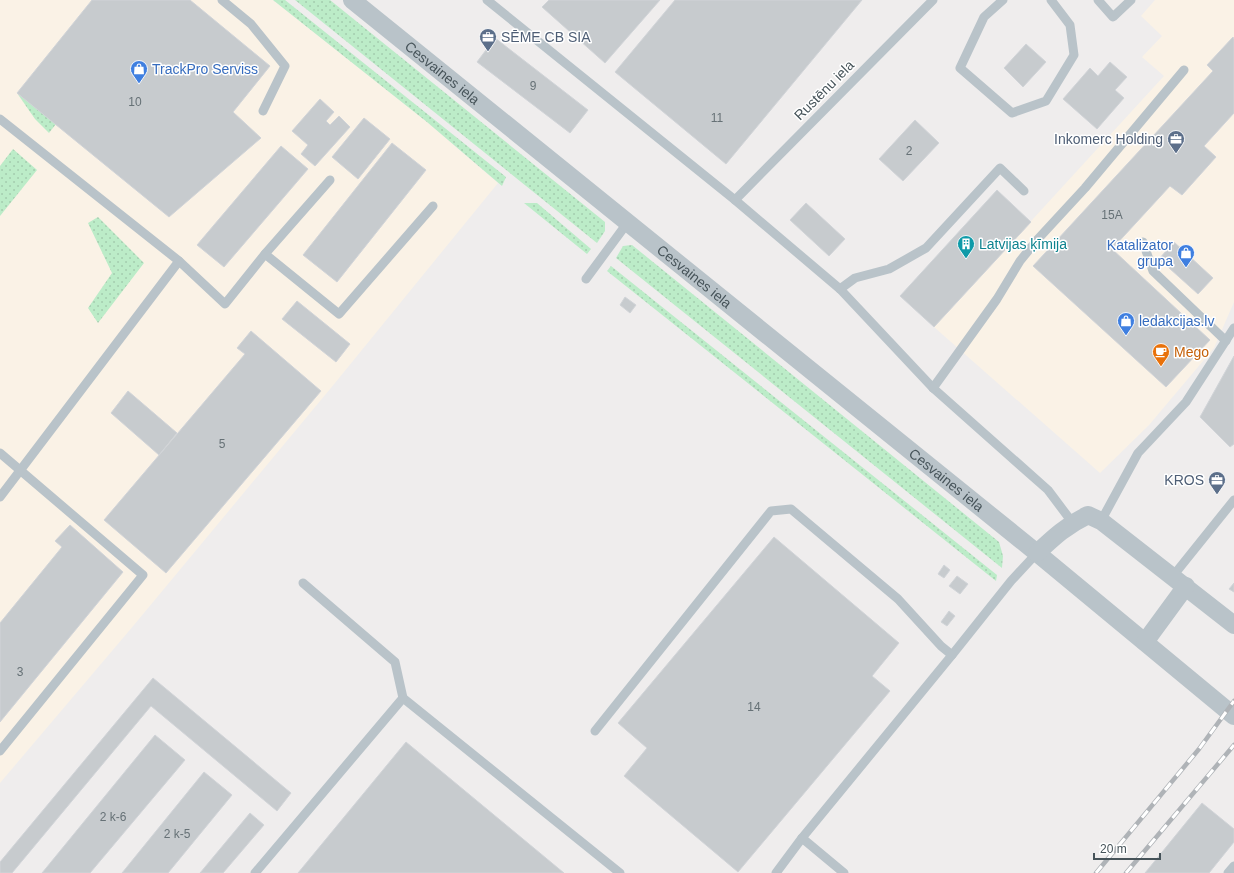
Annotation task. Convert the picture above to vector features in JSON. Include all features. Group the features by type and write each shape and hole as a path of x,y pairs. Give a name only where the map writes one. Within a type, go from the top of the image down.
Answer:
{"street":[{"name":"Cesvaines iela","path":"352,0 1037,553 1234,716"},
{"path":"1037,553 1056,534 1072,522 1088,515 1101,521 1234,625"},
{"path":"1145,642 1179,581"}],"lane":[{"path":"222,0 251,24 285,66 263,111"},
{"path":"487,0 735,200 840,289 933,388 1048,490 1072,522"},
{"name":"Rustēnu iela","path":"735,200 933,0"},
{"path":"1003,0 984,17 960,68 1012,113 1046,101 1074,55 1070,25 1051,0"},
{"path":"1098,0 1113,17 1131,0"},
{"path":"933,388 997,299 1020,262 1037,240 1084,188 1184,70"},
{"path":"0,118 179,261 225,304 265,254 330,180"},
{"path":"840,289 855,278 890,269 926,248 1000,168 1024,191"},
{"path":"265,254 340,314 433,206"},
{"path":"586,278 628,222"},
{"path":"1143,242 1153,271 1226,341"},
{"path":"0,497 179,261"},
{"path":"1101,521 1138,453 1186,402 1234,328"},
{"path":"0,453 143,575 0,751"},
{"path":"1179,581 1234,500"},
{"path":"594,731 770,511 791,509 898,599 952,655"},
{"path":"776,873 802,838 1011,581 1037,553"},
{"path":"303,584 395,662 403,698 620,873"},
{"path":"254,873 403,698"},
{"path":"802,838 844,873"},
{"path":"1228,873 1234,866"}],"shaded area":[{"path":"0,0 273,0 427,122 498,183 335,383 134,625 0,783"},
{"path":"1155,0 1234,0 1234,302 1214,348 1149,425 1100,473 934,327 1164,76 1142,57 1162,36 1141,16"}],"green space":[{"path":"273,0 285,0 506,177 502,186 427,122"},
{"path":"295,0 330,0 605,222 605,231 597,243"},
{"path":"17,93 56,124 49,133 35,119"},
{"path":"13,149 37,170 0,216 0,166"},
{"path":"524,203 537,203 591,249 587,254"},
{"path":"98,217 144,263 98,323 88,308 112,273 88,223"},
{"path":"632,245 999,542 1003,556 1002,568 616,258 623,246"},
{"path":"611,266 997,575 996,581 607,271"}],"building":[{"path":"92,0 190,0 270,66 233,112 261,138 169,217 17,93"},
{"path":"549,0 660,0 605,63 542,7"},
{"path":"675,0 862,0 726,164 615,72"},
{"path":"1233,37 1234,113 1204,146 1216,157 1182,195 1170,186 1112,249 1210,340 1166,387 1033,266 1213,71 1207,65"},
{"path":"495,38 588,110 570,133 477,62"},
{"path":"1026,44 1046,62 1023,87 1004,68"},
{"path":"1110,62 1127,77 1115,90 1124,98 1097,129 1063,99 1090,68 1098,76"},
{"path":"320,99 334,112 326,121 330,125 339,116 350,127 315,166 301,154 308,145 292,131"},
{"path":"364,118 390,139 358,179 332,157"},
{"path":"915,120 939,143 903,181 879,159"},
{"path":"392,143 426,170 337,282 303,255"},
{"path":"281,146 308,169 224,267 197,245"},
{"name":"Latvijas ķīmija","path":"997,190 1031,222 934,327 900,296"},
{"path":"806,203 845,239 829,256 790,220"},
{"name":"Katalizator grupa","path":"1174,242 1213,278 1198,294 1159,259"},
{"path":"625,297 636,305 630,313 620,305"},
{"path":"297,301 350,344 336,362 282,319"},
{"path":"251,331 321,391 166,573 104,520 245,354 237,348"},
{"path":"1234,356 1234,444 1230,447 1200,417"},
{"path":"128,391 177,433 159,455 111,413"},
{"path":"70,525 123,572 0,722 0,623 62,547 55,541"},
{"path":"774,537 899,643 872,676 890,691 738,872 624,776 647,748 618,723"},
{"path":"944,565 950,570 944,578 938,574"},
{"path":"957,576 968,584 960,594 949,586"},
{"path":"1234,583 1234,592 1229,589"},
{"path":"949,611 955,616 947,626 941,622"},
{"path":"153,678 291,793 277,811 151,706 12,873 0,873 0,862"},
{"path":"155,735 185,760 90,873 42,873"},
{"path":"406,742 564,873 298,873"},
{"path":"204,772 232,795 168,873 122,873"},
{"path":"1202,803 1234,829 1234,842 1209,873 1145,873"},
{"path":"250,813 264,825 223,873 200,873"}],"railway":[{"path":"1096,873 1199,749 1234,701"},
{"path":"1126,873 1234,745"}],"place":[{"name":"SĒME CB SIA","path":"488,52"},
{"name":"TrackPro Serviss","path":"139,84"},
{"name":"Inkomerc Holding","path":"1176,154"},
{"name":"Latvijas ķīmija","path":"966,259"},
{"name":"Katalizator grupa","path":"1186,268"},
{"name":"ledakcijas.lv","path":"1126,336"},
{"name":"Mego","path":"1161,367"},
{"name":"KROS","path":"1217,495"}]}
